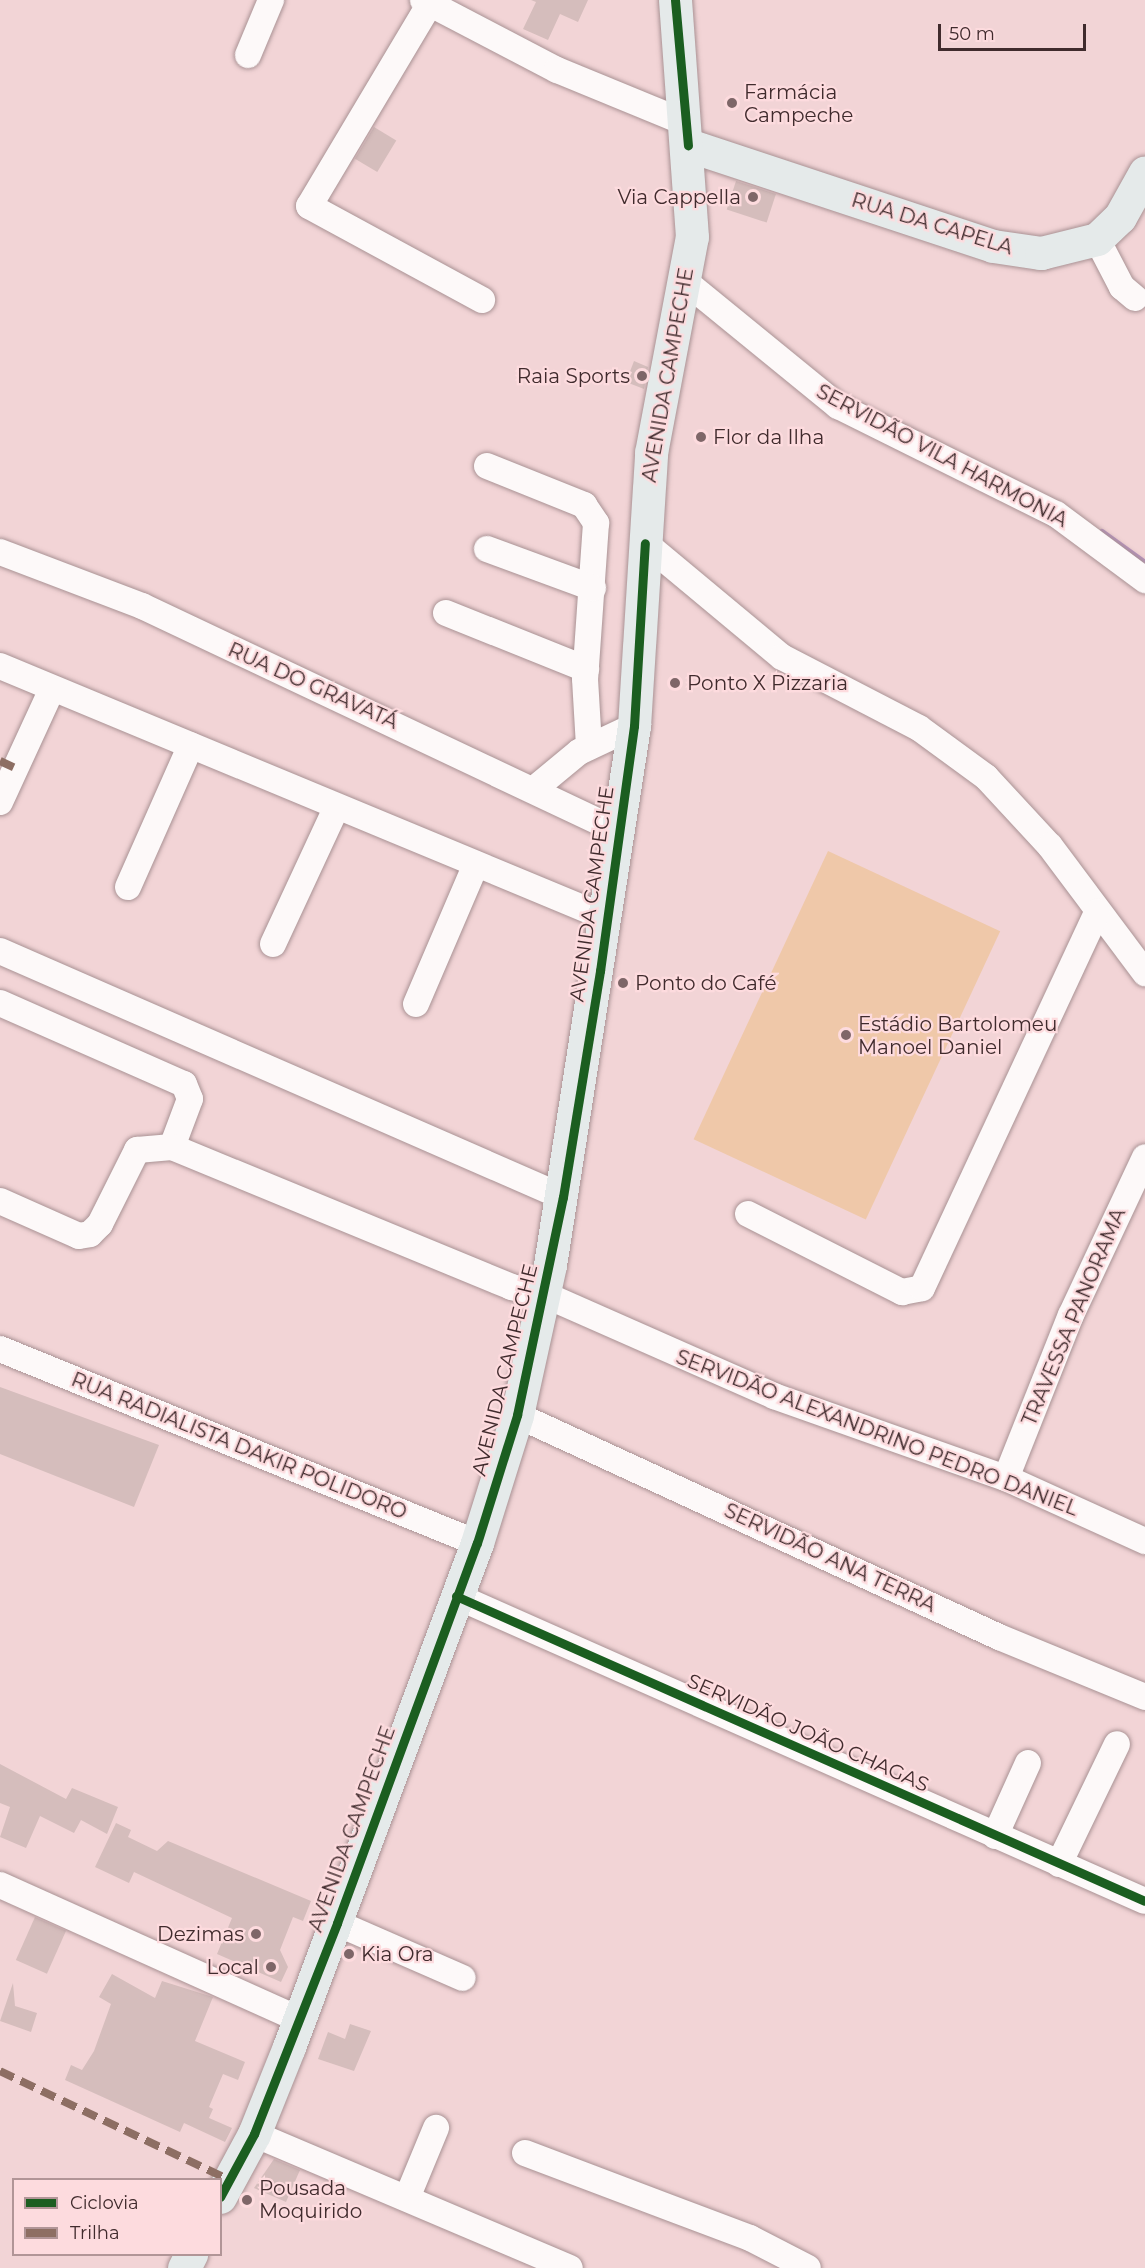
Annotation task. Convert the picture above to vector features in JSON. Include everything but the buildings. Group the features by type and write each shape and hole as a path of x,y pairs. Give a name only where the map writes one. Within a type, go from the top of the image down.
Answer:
{"main road":[{"name":"AVENIDA CAMPECHE","path":"222,2193 254,2134 300,2020 477,1543 517,1415 543,1294 563,1197 620,832 634,726 645,543 657,412 687,283 692,237 687,134 675,0"},
{"name":"RUA DA CAPELA","path":"687,134 993,246 1060,252 1097,239 1140,192"}],"street":[{"path":"248,55 272,0"},
{"path":"426,2 309,206 482,300"},
{"name":"RUA DA CAPELA","path":"426,2 687,134"},
{"path":"1097,239 1122,287 1135,298"},
{"name":"SERVIDÃO VILA HARMONIA","path":"687,283 830,400 1056,514 1145,580"},
{"path":"487,466 584,505 596,523 586,669 589,747"},
{"path":"645,543 782,657 919,728 986,777 1029,820 1145,973"},
{"path":"487,549 593,588"},
{"name":"RUA DO GRAVATÁ","path":"0,552 142,606 620,832"},
{"path":"446,613 586,669"},
{"path":"0,666 52,690 336,808 607,918"},
{"path":"0,802 52,690"},
{"path":"533,790 589,747 634,726"},
{"path":"128,887 191,746"},
{"path":"273,944 336,808"},
{"path":"416,1004 476,864"},
{"path":"748,1214 902,1292 922,1288 1097,912"},
{"path":"0,951 563,1197"},
{"path":"0,1003 184,1084 190,1099 172,1147 137,1150 100,1224 90,1234 79,1236 0,1201"},
{"name":"SERVIDÃO ALEXANDRINO PEDRO DANIEL","path":"172,1147 511,1287 543,1294 765,1393 1006,1479 1145,1541"},
{"name":"TRAVESSA PANORAMA","path":"1006,1479 1071,1315 1145,1158"},
{"name":"RUA RADIALISTA DAKIR POLIDORO","path":"0,1349 477,1543"},
{"name":"SERVIDÃO ANA TERRA","path":"517,1415 999,1637 1145,1697"},
{"name":"SERVIDÃO JOÃO CHAGAS","path":"456,1596 1145,1901"},
{"path":"1059,1864 1117,1744"},
{"path":"995,1836 1028,1763"},
{"path":"0,1884 300,2020"},
{"path":"337,1923 463,1978"},
{"path":"407,2198 436,2128"},
{"path":"254,2134 570,2268"},
{"path":"525,2153 750,2238 808,2268"}],"shaded area":[{"name":"Estádio Bartolomeu Manoel Daniel","path":"828,851 1000,931 866,1220 694,1139"}],"waterway":[{"path":"1102,532 1145,563"}],"marked path":[{"path":"0,761 15,768"},
{"path":"0,2071 230,2180"}],"cycle path":[{"path":"675,0 688,145"},
{"path":"222,2193 254,2134 337,1923 477,1543 517,1415 563,1197 600,971 634,726 645,543"},
{"path":"456,1596 1145,1901"}],"place":[{"name":"Farmácia Campeche","path":"732,103"},
{"name":"Via Cappella","path":"753,197"},
{"name":"Raia Sports","path":"642,376"},
{"name":"Flor da Ilha","path":"701,437"},
{"name":"Ponto X Pizzaria","path":"675,683"},
{"name":"Ponto do Café","path":"623,983"},
{"name":"Estádio Bartolomeu Manoel Daniel","path":"846,1035"},
{"name":"Dezimas","path":"256,1934"},
{"name":"Kia Ora","path":"349,1954"},
{"name":"Local","path":"271,1967"},
{"name":"Pousada Moquirido","path":"247,2200"}]}
